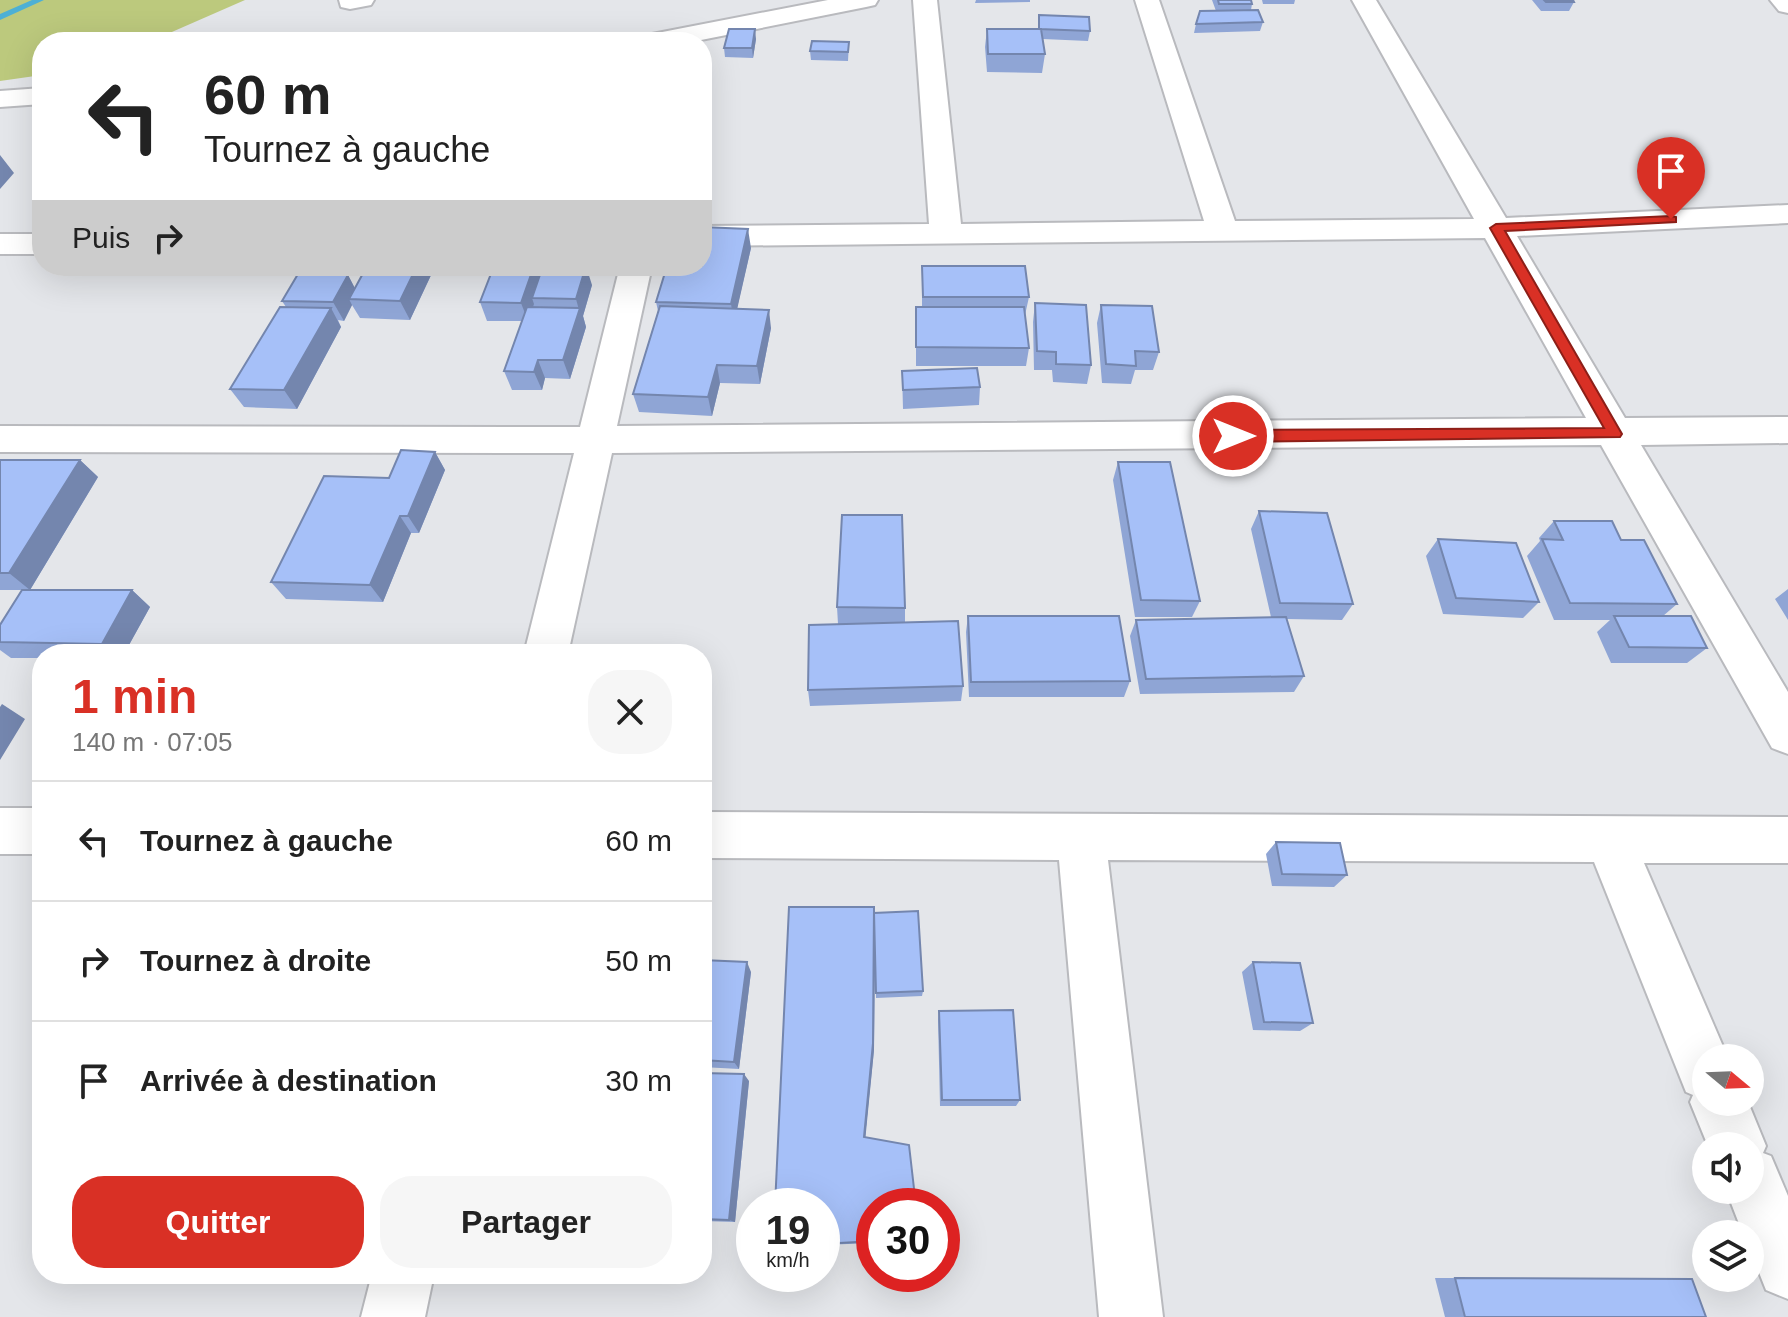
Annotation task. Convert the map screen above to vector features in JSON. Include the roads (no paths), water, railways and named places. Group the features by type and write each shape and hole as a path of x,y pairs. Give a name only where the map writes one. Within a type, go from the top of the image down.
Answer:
{"street":[{"path":"712,33 866,0"},
{"path":"925,0 946,234"},
{"path":"1147,0 1223,231"},
{"path":"1364,0 1788,734"},
{"path":"1782,0 1788,6"},
{"path":"0,99 32,97"},
{"path":"712,236 1496,228 1788,214"},
{"path":"0,244 32,244"},
{"path":"548,644 634,276"},
{"path":"0,439 596,440 1615,434 1788,430"},
{"path":"0,831 32,831"},
{"path":"712,835 1788,840"},
{"path":"1081,836 1131,1317"},
{"path":"1609,839 1694,1044"},
{"path":"1761,1204 1788,1268"},
{"path":"393,1317 401,1284"}],"waterway":[{"path":"0,17 40,0"}]}
